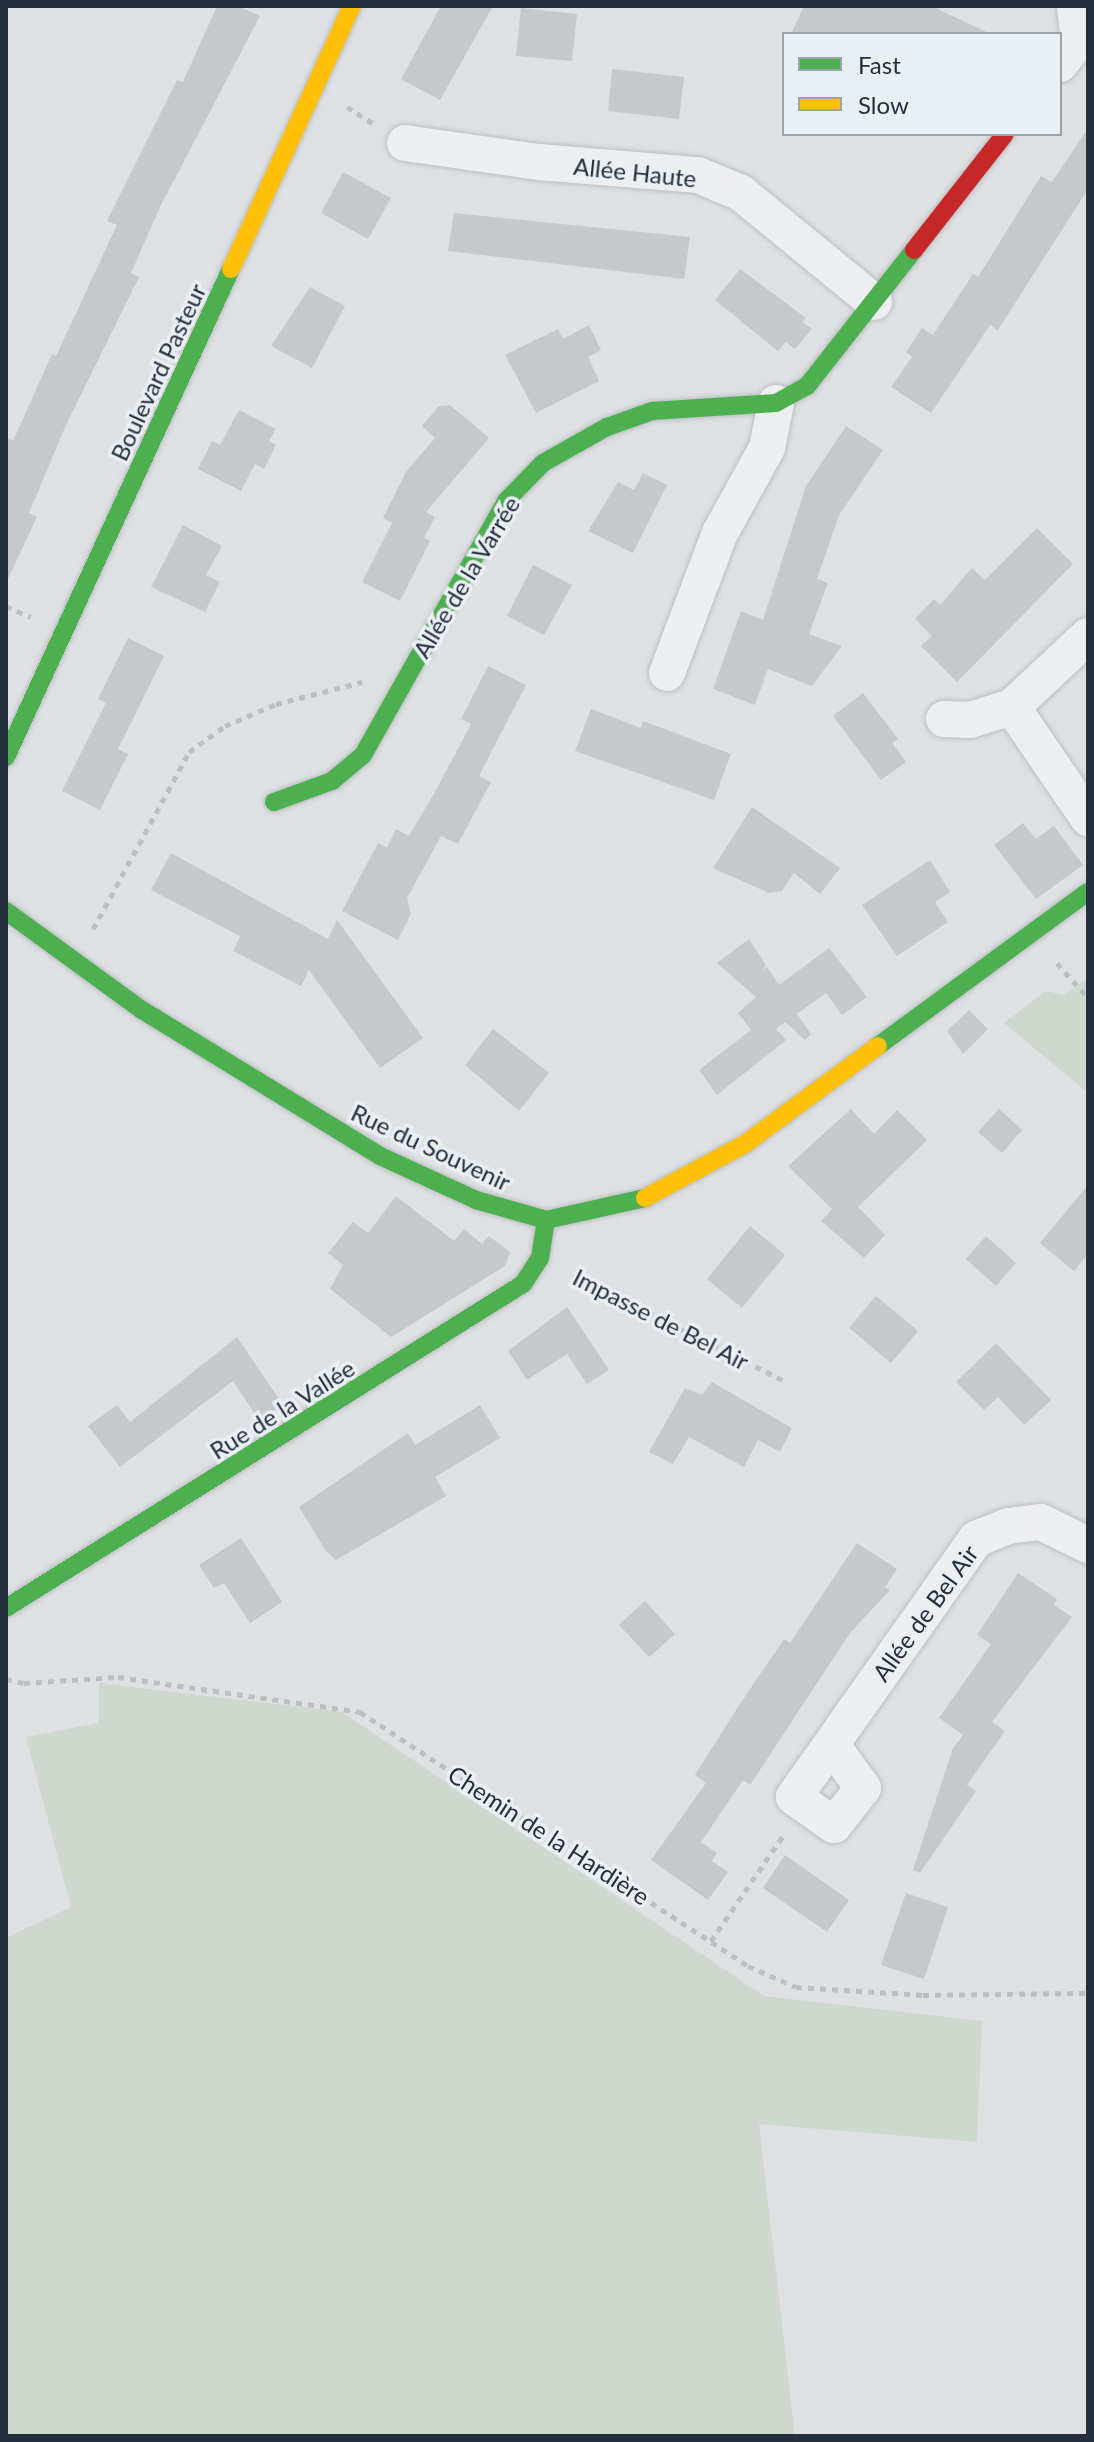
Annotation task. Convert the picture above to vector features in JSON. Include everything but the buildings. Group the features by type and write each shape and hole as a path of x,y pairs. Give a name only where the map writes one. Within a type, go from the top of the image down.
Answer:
{"street":[{"name":"Boulevard Pasteur","path":"6,757 312,85 352,6"},
{"name":"Allée de la Varrée","path":"274,802 332,781 363,755 506,501 543,463 607,427 652,411 776,403 807,386 1003,136"},
{"name":"Allée Haute","path":"405,143 539,162 698,175 741,193 874,302"},
{"path":"667,673 720,533 767,448 776,403"},
{"path":"944,719 970,720 1012,707 1088,636"},
{"path":"1012,707 1088,818"},
{"name":"Rue du Souvenir","path":"6,911 142,1010 380,1156 476,1200 546,1220 629,1206 691,1177 745,1144 1088,892"},
{"name":"Rue de la Vallée","path":"6,1608 523,1284 540,1258 546,1220"},
{"name":"Allée de Bel Air","path":"804,1804 794,1797 976,1539 1008,1526 1041,1522 1088,1545"},
{"path":"804,1804 834,1825 863,1788 832,1745"}],"path":[{"path":"312,85 405,143"},
{"path":"95,927 189,752 225,726 315,691 369,681 402,687"},
{"name":"Impasse de Bel Air","path":"540,1258 783,1380"},
{"name":"Chemin de la Hardière","path":"6,1679 24,1683 118,1677 360,1712 748,1966 796,1987 923,1995 1088,1993"},
{"path":"711,1941 804,1804"}],"shaded area":[{"path":"1088,959 1088,1093 1004,1023 1046,991 1064,995 1087,979"},
{"path":"99,1683 342,1712 764,1996 982,2021 977,2142 759,2124 795,2436 6,2436 6,1938 71,1907 26,1737 99,1723"}],"traffic: fast":[{"path":"274,802 332,781 363,755 506,501 543,463 607,427 652,411 776,403 807,386 914,250"},
{"path":"6,757 231,269"},
{"path":"878,1046 1088,892"},
{"path":"6,911 142,1010 380,1156 476,1200 546,1220 645,1198"},
{"path":"6,1608 523,1284 540,1258 546,1220"}],"traffic: slow":[{"path":"231,269 352,6"},
{"path":"645,1198 745,1144 878,1046"}],"traffic: jam":[{"path":"914,250 1003,136"}]}
